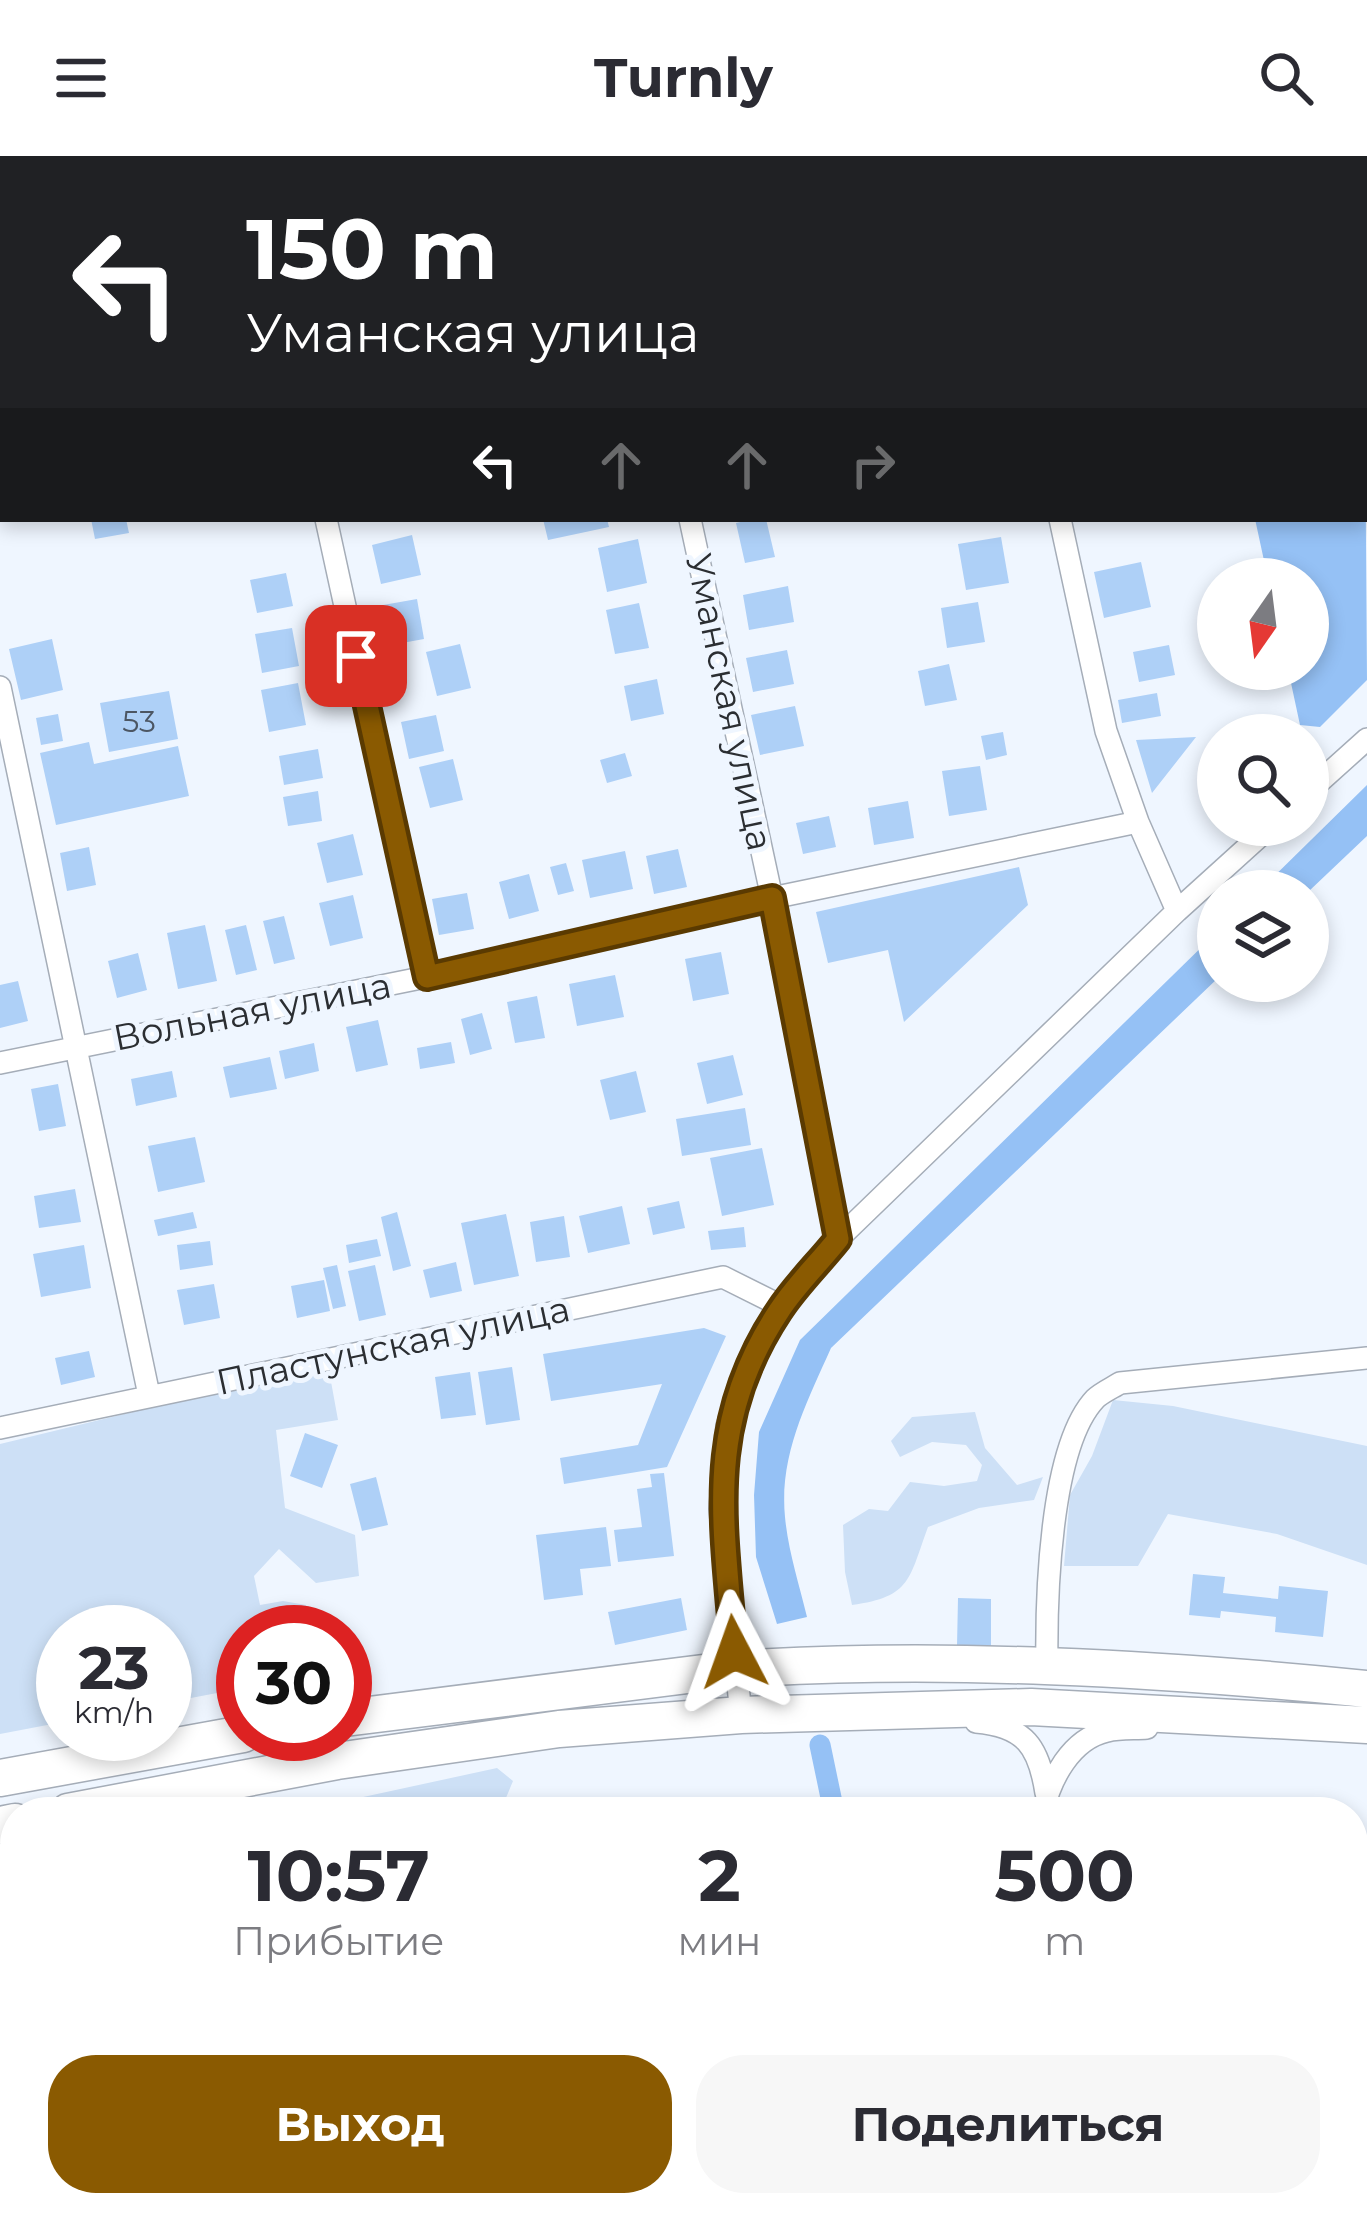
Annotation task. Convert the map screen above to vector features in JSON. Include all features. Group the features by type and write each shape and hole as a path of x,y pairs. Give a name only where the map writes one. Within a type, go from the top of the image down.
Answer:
{"main road":[{"path":"372,1715 797,1665 1047,1667 1367,1689"},
{"path":"147,1797 359,1757 559,1730 741,1715 1031,1707 1367,1725"},
{"path":"0,1778 216,1739"}],"street":[{"path":"327,522 427,977"},
{"name":"Уманская улица","path":"691,522 772,898 838,1239"},
{"path":"1061,522 1106,731 1138,822 1177,911"},
{"path":"0,687 149,1395"},
{"path":"1329,773 1367,739"},
{"name":"Вольная улица","path":"0,1063 427,977 772,898 1138,822"},
{"path":"741,1715 721,1509 727,1426 751,1358 781,1306 838,1239 1249,846"},
{"name":"Пластунская улица","path":"0,1427 723,1277 781,1306"},
{"path":"1047,1667 1046,1606 1054,1525 1072,1443 1095,1399 1120,1384 1367,1358"},
{"path":"863,1709 994,1724 1029,1740 1041,1761 1045,1797"},
{"path":"1048,1797 1076,1748 1104,1731 1236,1718"}],"shaded area":[{"path":"328,1365 338,1420 276,1430 285,1508 355,1535 359,1576 316,1583 279,1549 254,1576 260,1605 216,1605 216,1693 192,1698 192,1605 36,1605 36,1727 0,1734 0,1444"},
{"path":"1113,1400 1173,1406 1367,1446 1367,1565 1277,1534 1168,1514 1138,1566 1064,1566 1070,1495 1092,1456"},
{"path":"975,1412 985,1448 1017,1485 1043,1477 1034,1500 979,1508 928,1527 905,1582 887,1597 852,1605 843,1525 869,1509 888,1511 910,1482 944,1486 977,1481 982,1465 966,1445 932,1442 900,1457 891,1441 912,1417"},
{"path":"283,1601 306,1605 260,1605"},
{"path":"497,1768 513,1781 506,1797 363,1797"}],"water":[{"path":"1256,522 1366,522 1367,680 1329,718 1329,714 1298,714 1292,690 1329,690 1329,558 1263,558"},
{"path":"1367,785 1367,836 1329,872 1280,870 1305,846 1329,846 1329,822"},
{"path":"1197,952 1197,998 831,1348 797,1429 784,1494 789,1542 807,1617 777,1624 756,1557 759,1432 800,1340"}],"building":[{"path":"92,522 127,522 129,533 95,539"},
{"path":"544,522 608,522 609,527 548,540"},
{"path":"767,522 775,557 745,563 736,523"},
{"path":"412,535 421,575 381,584 372,545"},
{"path":"1001,537 1009,583 966,590 958,544"},
{"path":"638,539 647,583 607,592 598,548"},
{"path":"1141,562 1151,607 1104,618 1094,572"},
{"path":"286,573 293,606 257,613 250,580"},
{"path":"788,586 794,622 749,630 743,595"},
{"path":"417,599 424,639 380,647 372,607"},
{"path":"978,602 985,642 947,648 941,608"},
{"path":"639,603 649,648 615,654 606,610"},
{"path":"292,628 299,666 262,673 255,634"},
{"path":"52,639 63,690 21,700 9,649"},
{"path":"460,644 471,688 437,696 426,652"},
{"path":"1169,645 1175,675 1139,682 1133,652"},
{"path":"787,650 794,684 753,692 746,658"},
{"path":"949,664 957,700 925,706 918,671"},
{"path":"657,679 664,714 631,721 624,686"},
{"path":"298,683 306,725 269,732 261,690"},
{"path":"169,691 178,739 109,752 100,703"},
{"path":"1157,693 1161,716 1122,723 1118,700"},
{"path":"795,706 804,746 760,755 751,715"},
{"path":"58,714 63,741 41,745 36,718"},
{"path":"436,715 444,751 409,759 401,722"},
{"path":"1003,732 1007,755 986,760 981,736"},
{"path":"1196,737 1152,793 1136,740"},
{"path":"89,742 94,764 178,746 189,796 56,825 40,753"},
{"path":"318,749 323,778 284,785 279,756"},
{"path":"625,753 632,776 607,783 600,760"},
{"path":"453,759 463,800 430,808 419,767"},
{"path":"980,766 987,810 949,816 942,771"},
{"path":"318,791 322,821 288,826 283,797"},
{"path":"908,801 914,838 874,845 868,808"},
{"path":"829,816 836,847 803,854 796,823"},
{"path":"353,834 363,875 327,883 317,843"},
{"path":"89,847 96,885 67,891 60,853"},
{"path":"678,849 687,887 654,894 646,856"},
{"path":"625,851 633,889 590,898 582,860"},
{"path":"566,863 574,891 558,895 550,867"},
{"path":"1019,867 1028,905 904,1022 888,950 828,963 816,912"},
{"path":"529,874 539,911 509,919 499,882"},
{"path":"467,893 474,929 439,935 432,899"},
{"path":"353,895 363,938 330,946 319,903"},
{"path":"284,916 295,959 274,964 263,921"},
{"path":"205,925 217,981 178,989 167,933"},
{"path":"246,925 257,970 236,975 225,930"},
{"path":"721,952 729,994 693,1001 685,959"},
{"path":"138,953 147,990 117,998 108,961"},
{"path":"615,975 624,1017 577,1026 569,984"},
{"path":"18,981 28,1021 0,1028 0,985"},
{"path":"537,996 545,1038 515,1043 507,1002"},
{"path":"482,1013 492,1049 470,1055 461,1019"},
{"path":"378,1020 388,1065 356,1072 346,1027"},
{"path":"451,1042 455,1063 420,1069 417,1048"},
{"path":"314,1043 319,1071 285,1079 279,1051"},
{"path":"733,1055 743,1095 707,1104 697,1063"},
{"path":"270,1057 277,1089 230,1098 223,1067"},
{"path":"172,1071 177,1097 136,1106 131,1079"},
{"path":"636,1071 646,1112 610,1120 600,1080"},
{"path":"58,1084 66,1126 39,1131 31,1089"},
{"path":"745,1108 751,1145 682,1156 676,1119"},
{"path":"195,1137 205,1182 158,1192 148,1146"},
{"path":"762,1148 774,1205 722,1216 710,1158"},
{"path":"75,1189 81,1222 39,1228 34,1196"},
{"path":"679,1201 685,1228 653,1235 647,1208"},
{"path":"622,1206 630,1244 588,1253 579,1216"},
{"path":"193,1212 197,1228 158,1236 154,1220"},
{"path":"397,1212 411,1266 393,1271 381,1217"},
{"path":"506,1214 519,1276 474,1285 461,1223"},
{"path":"564,1216 570,1257 536,1262 530,1222"},
{"path":"744,1227 746,1247 711,1250 708,1231"},
{"path":"377,1239 381,1256 349,1263 346,1245"},
{"path":"210,1241 213,1265 180,1270 177,1245"},
{"path":"84,1245 91,1288 41,1297 33,1254"},
{"path":"456,1262 462,1291 430,1298 423,1270"},
{"path":"337,1265 346,1306 333,1309 323,1268"},
{"path":"375,1265 386,1315 359,1321 348,1271"},
{"path":"324,1280 330,1311 297,1318 291,1286"},
{"path":"214,1284 220,1318 184,1325 177,1290"},
{"path":"704,1328 726,1336 667,1467 564,1484 560,1458 638,1445 662,1384 551,1401 543,1354"},
{"path":"89,1351 95,1377 61,1385 55,1358"},
{"path":"512,1367 520,1420 486,1425 478,1372"},
{"path":"470,1372 476,1415 441,1419 435,1377"},
{"path":"305,1433 338,1445 322,1488 290,1476"},
{"path":"664,1473 674,1556 618,1562 614,1530 642,1527 637,1489 652,1487 650,1474"},
{"path":"376,1477 388,1525 362,1531 350,1484"},
{"path":"606,1527 611,1566 580,1569 583,1595 544,1600 536,1535"},
{"path":"1193,1574 1225,1577 1223,1593 1278,1599 1279,1586 1328,1591 1323,1637 1275,1632 1276,1617 1221,1611 1220,1618 1189,1615"},
{"path":"681,1598 687,1630 615,1645 608,1612"},
{"path":"958,1598 991,1599 991,1647 957,1646"}],"waterway":[{"path":"820,1745 831,1797"}],"route":[{"path":"356,656 427,977 772,898 838,1239 781,1306 751,1358 727,1426 721,1509 734,1652"}]}
